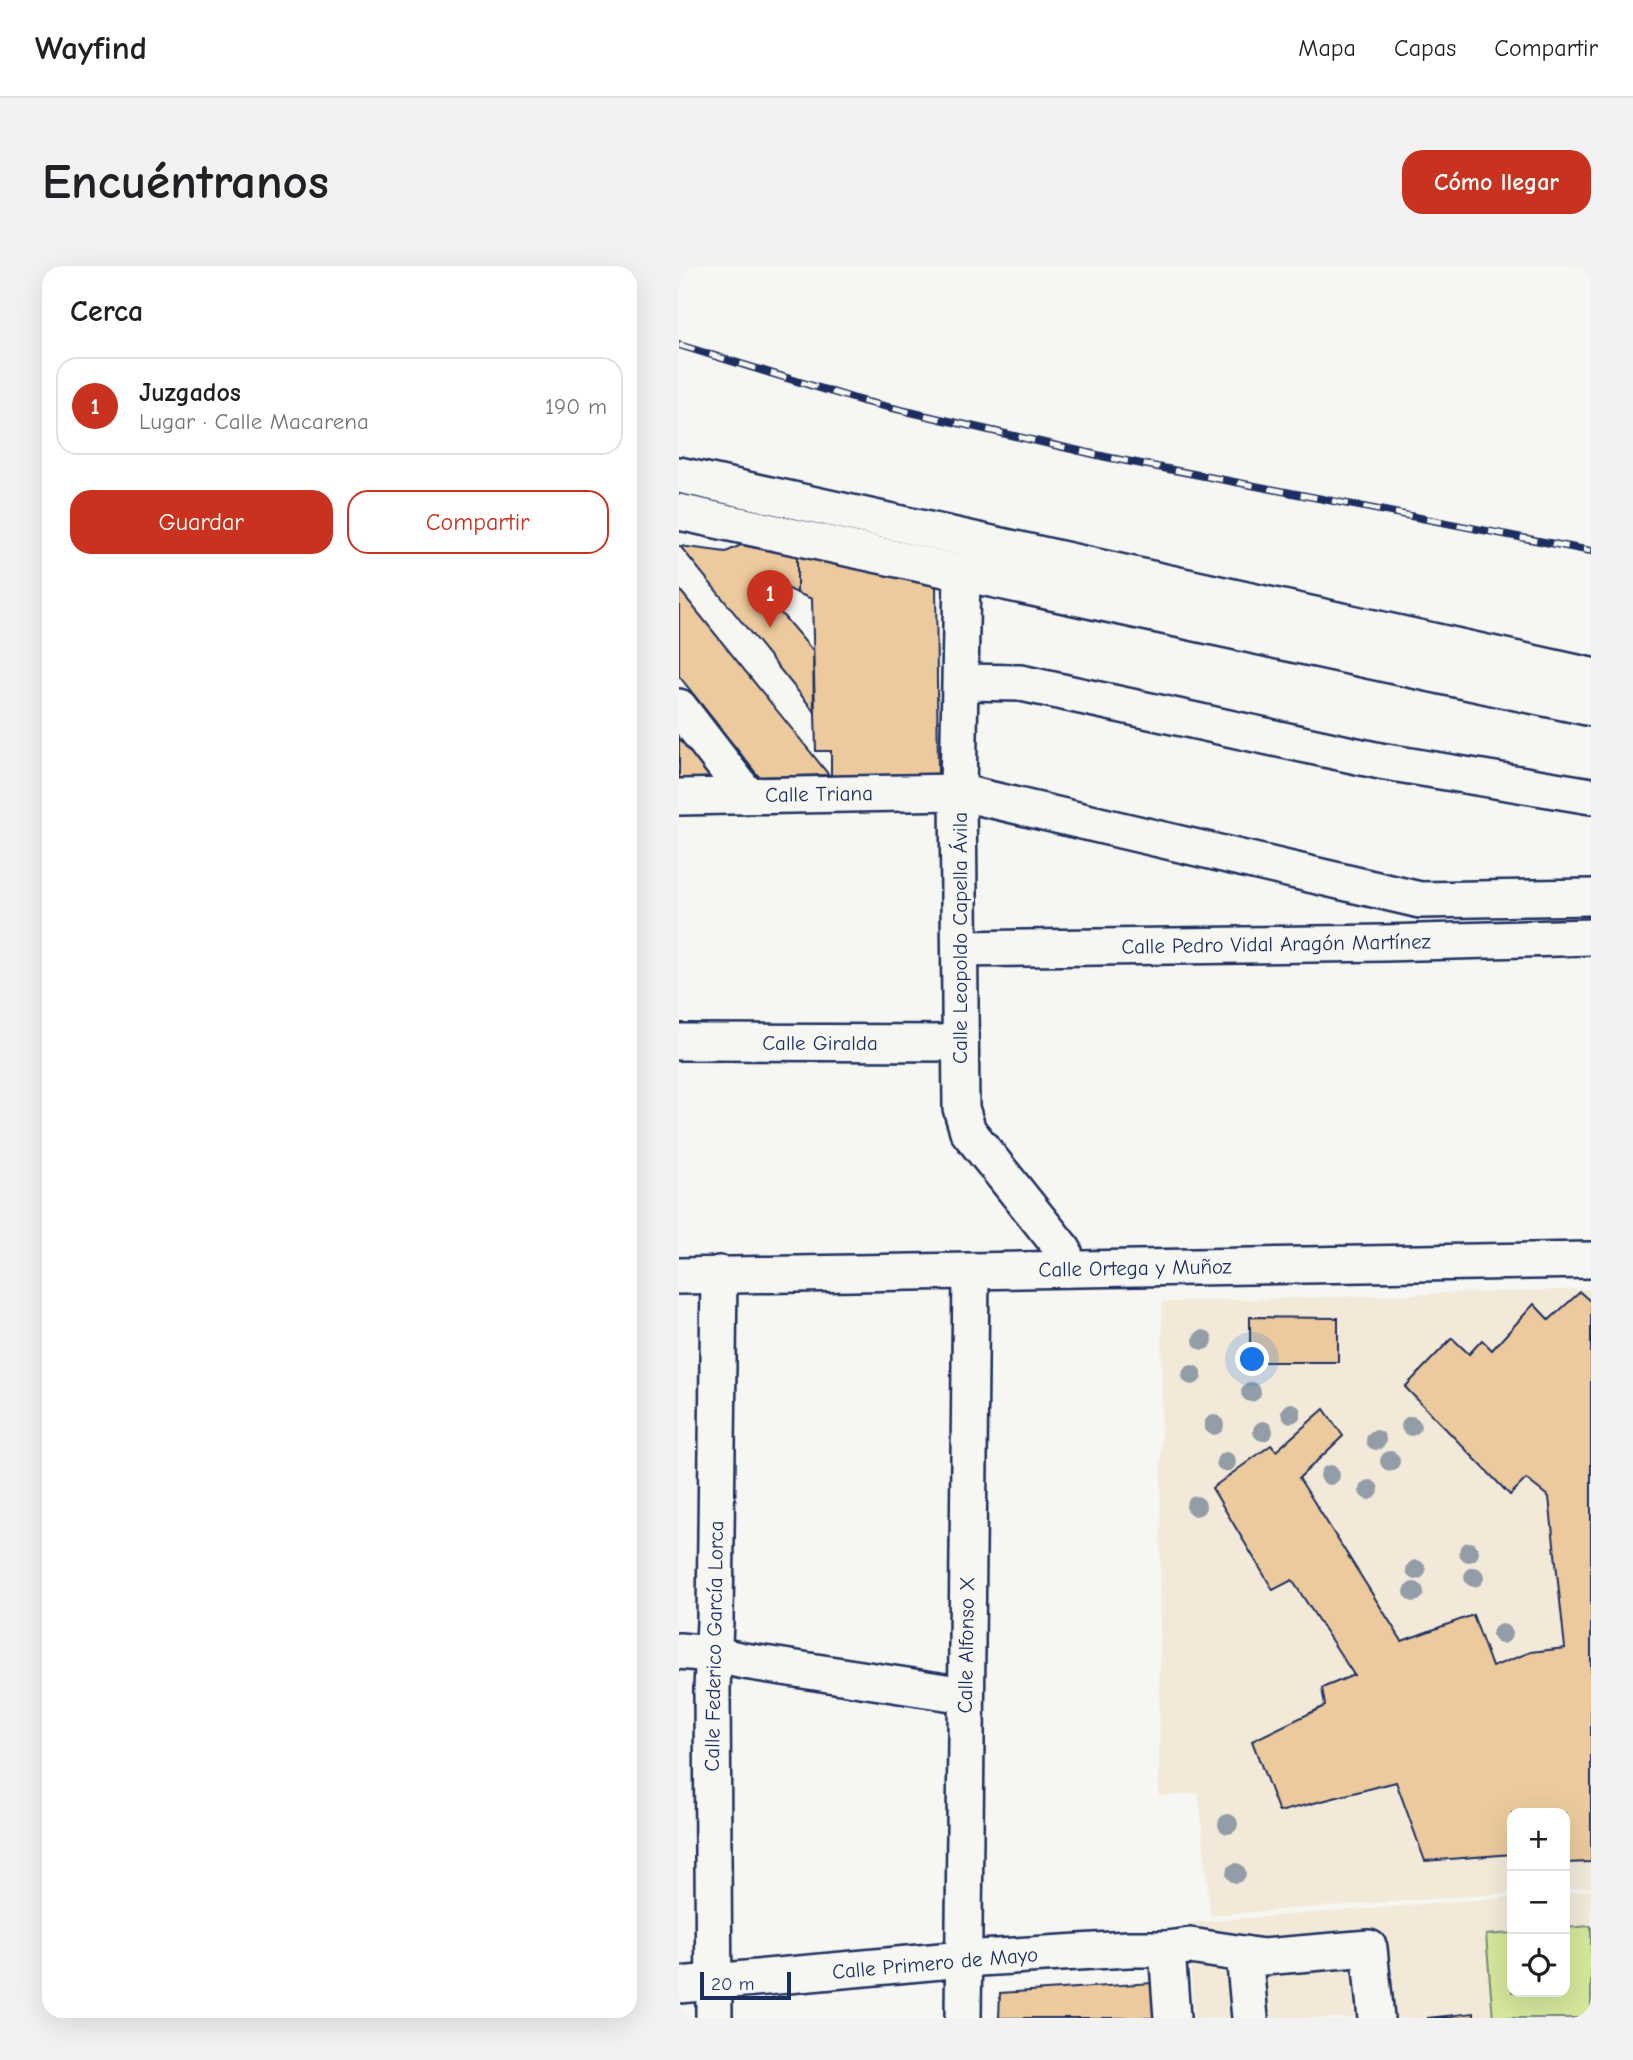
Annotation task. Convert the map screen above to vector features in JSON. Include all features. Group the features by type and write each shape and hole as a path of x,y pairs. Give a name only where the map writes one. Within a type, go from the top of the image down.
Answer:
{"street":[{"path":"679,475 1591,676"},
{"path":"679,512 1591,708"},
{"name":"Calle Leopoldo Capella Ávila","path":"963,573 958,792 961,1108 968,1131 1064,1251 1066,1269"},
{"path":"962,682 1020,683 1380,761 1591,796"},
{"path":"679,707 747,795"},
{"name":"Calle Triana","path":"679,797 958,792 1420,900 1591,897"},
{"name":"Calle Pedro Vidal Aragón Martínez","path":"961,948 1384,943 1591,937"},
{"name":"Calle Giralda","path":"679,1042 960,1043"},
{"name":"Calle Ortega y Muñoz","path":"679,1276 1591,1260"},
{"name":"Calle Alfonso X","path":"963,2018 971,1272"},
{"name":"Calle Federico García Lorca","path":"714,2018 696,1652 715,1621 719,1274"},
{"path":"696,1652 965,1695"},
{"path":"1172,2018 1179,1947"},
{"name":"Calle Primero de Mayo","path":"679,1985 963,1959 1128,1949 1179,1947 1263,1957 1369,1948 1376,2018"},
{"path":"1244,1954 1250,2018"}],"shaded area":[{"path":"1591,1289 1591,1887 1570,1889 1570,1808 1507,1808 1507,1893 1210,1915 1199,1793 1159,1796 1162,1302"},
{"path":"1591,1890 1591,2018 1194,2018 1187,1923 1507,1897 1507,1997 1570,1997 1570,1892"}],"green space":[{"path":"1591,1926 1591,2018 1493,2018 1486,1935 1507,1933 1507,1997 1570,1997 1570,1928"}],"building":[{"path":"741,545 797,556 797,593 783,586 774,605 813,651 814,711 680,546 726,552"},
{"path":"797,556 936,585 938,774 831,776 831,751 816,751 812,599 797,593"},
{"path":"679,589 829,775 759,777 679,676"},
{"path":"679,732 714,778 679,779"},
{"path":"1580,1292 1591,1302 1591,1862 1570,1863 1570,1808 1507,1808 1507,1854 1425,1861 1396,1782 1279,1812 1252,1741 1325,1706 1322,1688 1354,1675 1292,1580 1273,1590 1212,1488 1271,1445 1276,1451 1324,1409 1343,1436 1299,1478 1402,1641 1473,1615 1492,1667 1531,1652 1565,1648 1549,1497 1526,1479 1510,1495 1405,1387 1452,1338 1469,1354 1482,1340 1492,1350 1534,1304 1549,1320"},
{"path":"1250,1317 1338,1318 1338,1362 1250,1362"},
{"path":"1152,1983 1154,2018 999,2018 1000,1993"},
{"path":"1474,2013 1474,2018 1427,2018"}],"railway":[{"path":"679,345 862,401 1106,457 1591,551"}],"place":[{"name":"Juzgados","path":"770,628"}]}
